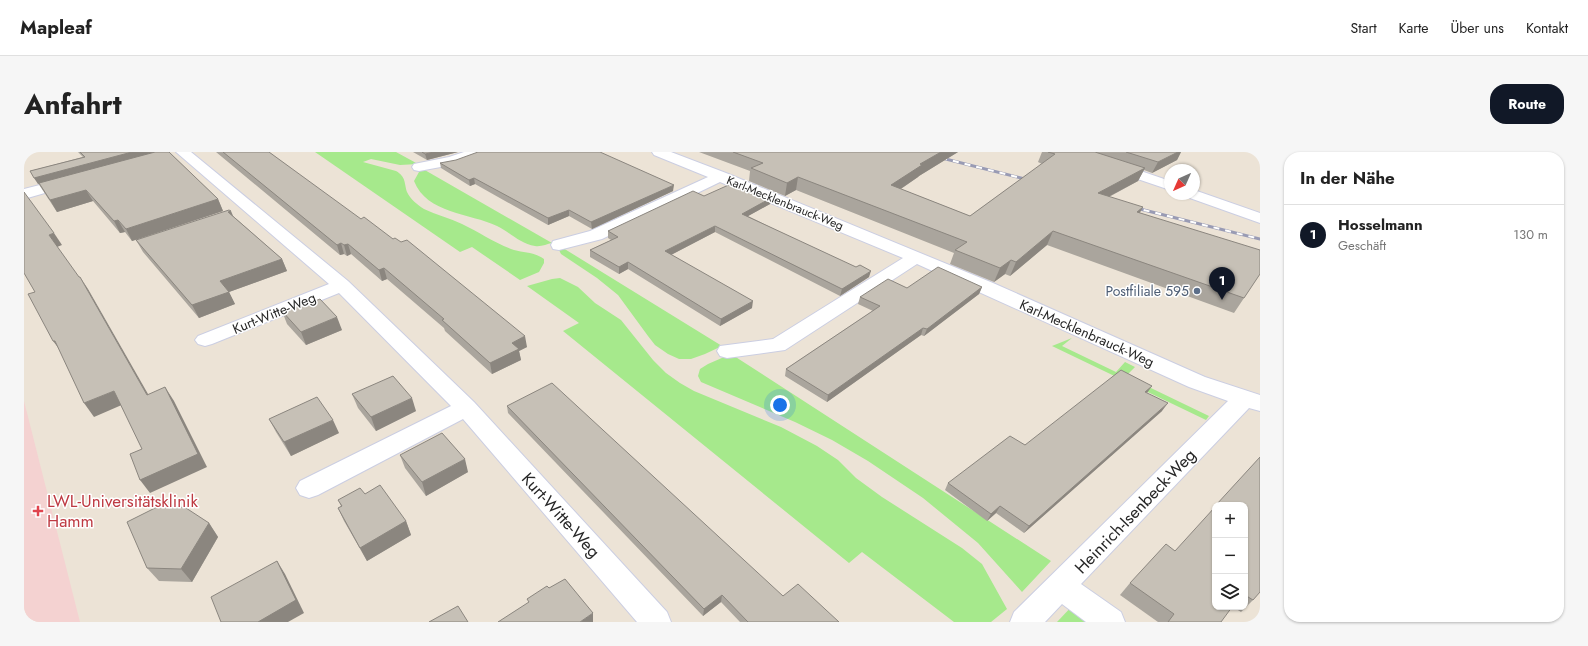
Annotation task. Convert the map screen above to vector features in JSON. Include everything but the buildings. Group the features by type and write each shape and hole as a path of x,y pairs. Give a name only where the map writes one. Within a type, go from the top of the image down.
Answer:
{"street":[{"path":"419,167 452,161 477,152"},
{"name":"Karl-Mecklenbrauck-Weg","path":"658,152 721,176 916,257 1196,382 1252,401"},
{"path":"1072,152 1164,184"},
{"name":"Kurt-Witte-Weg","path":"177,153 244,211 342,286 466,408 656,622"},
{"name":"Karl-Mecklenbrauck-Weg","path":"559,245 596,235 721,176"},
{"path":"24,194 83,178"},
{"path":"1200,197 1260,218"},
{"path":"727,351 778,344 916,257"},
{"name":"Kurt-Witte-Weg","path":"205,340 342,286"},
{"name":"Heinrich-Isenbeck-Weg","path":"1025,622 1252,401"},
{"path":"309,488 466,408"},
{"path":"1061,586 1110,622"}],"shaded area":[{"name":"LWL-Universitätsklinik Hamm","path":"24,401 80,622 24,622"}],"green space":[{"path":"315,152 396,152 418,164 400,165 371,159 363,162 396,171 402,175 408,195 414,202 424,209 468,227 514,250 537,255 544,259 544,263 539,272 520,280 472,247 460,252"},
{"path":"423,169 552,243 539,246 530,245 502,228 439,206 420,192 414,181 419,172"},
{"path":"563,248 722,346 691,359 679,359 668,354 655,345 618,295 597,278 561,254 559,250"},
{"path":"560,278 578,287 595,303 621,320 653,360 666,373 680,383 694,391 781,427 817,446 838,460 856,478 882,497 962,548 982,564 1007,609 991,622 954,622 862,552 849,563 563,331 579,323 527,286"},
{"path":"1072,338 1062,346 1116,372 1125,362 1135,367 1126,376 1209,416 1206,420 1052,346"},
{"path":"731,354 1051,561 1022,592 978,543 923,498 868,461 832,440 795,422 701,382 698,376 700,369"},
{"path":"1075,603 1101,622 1057,622"}],"railway":[{"path":"918,152 1033,181"},
{"path":"1132,207 1260,239"}],"place":[{"name":"Postfiliale 595","path":"1197,291"},
{"name":"Hosselmann","path":"1222,300"},
{"name":"LWL-Universitätsklinik Hamm","path":"38,511"}]}
